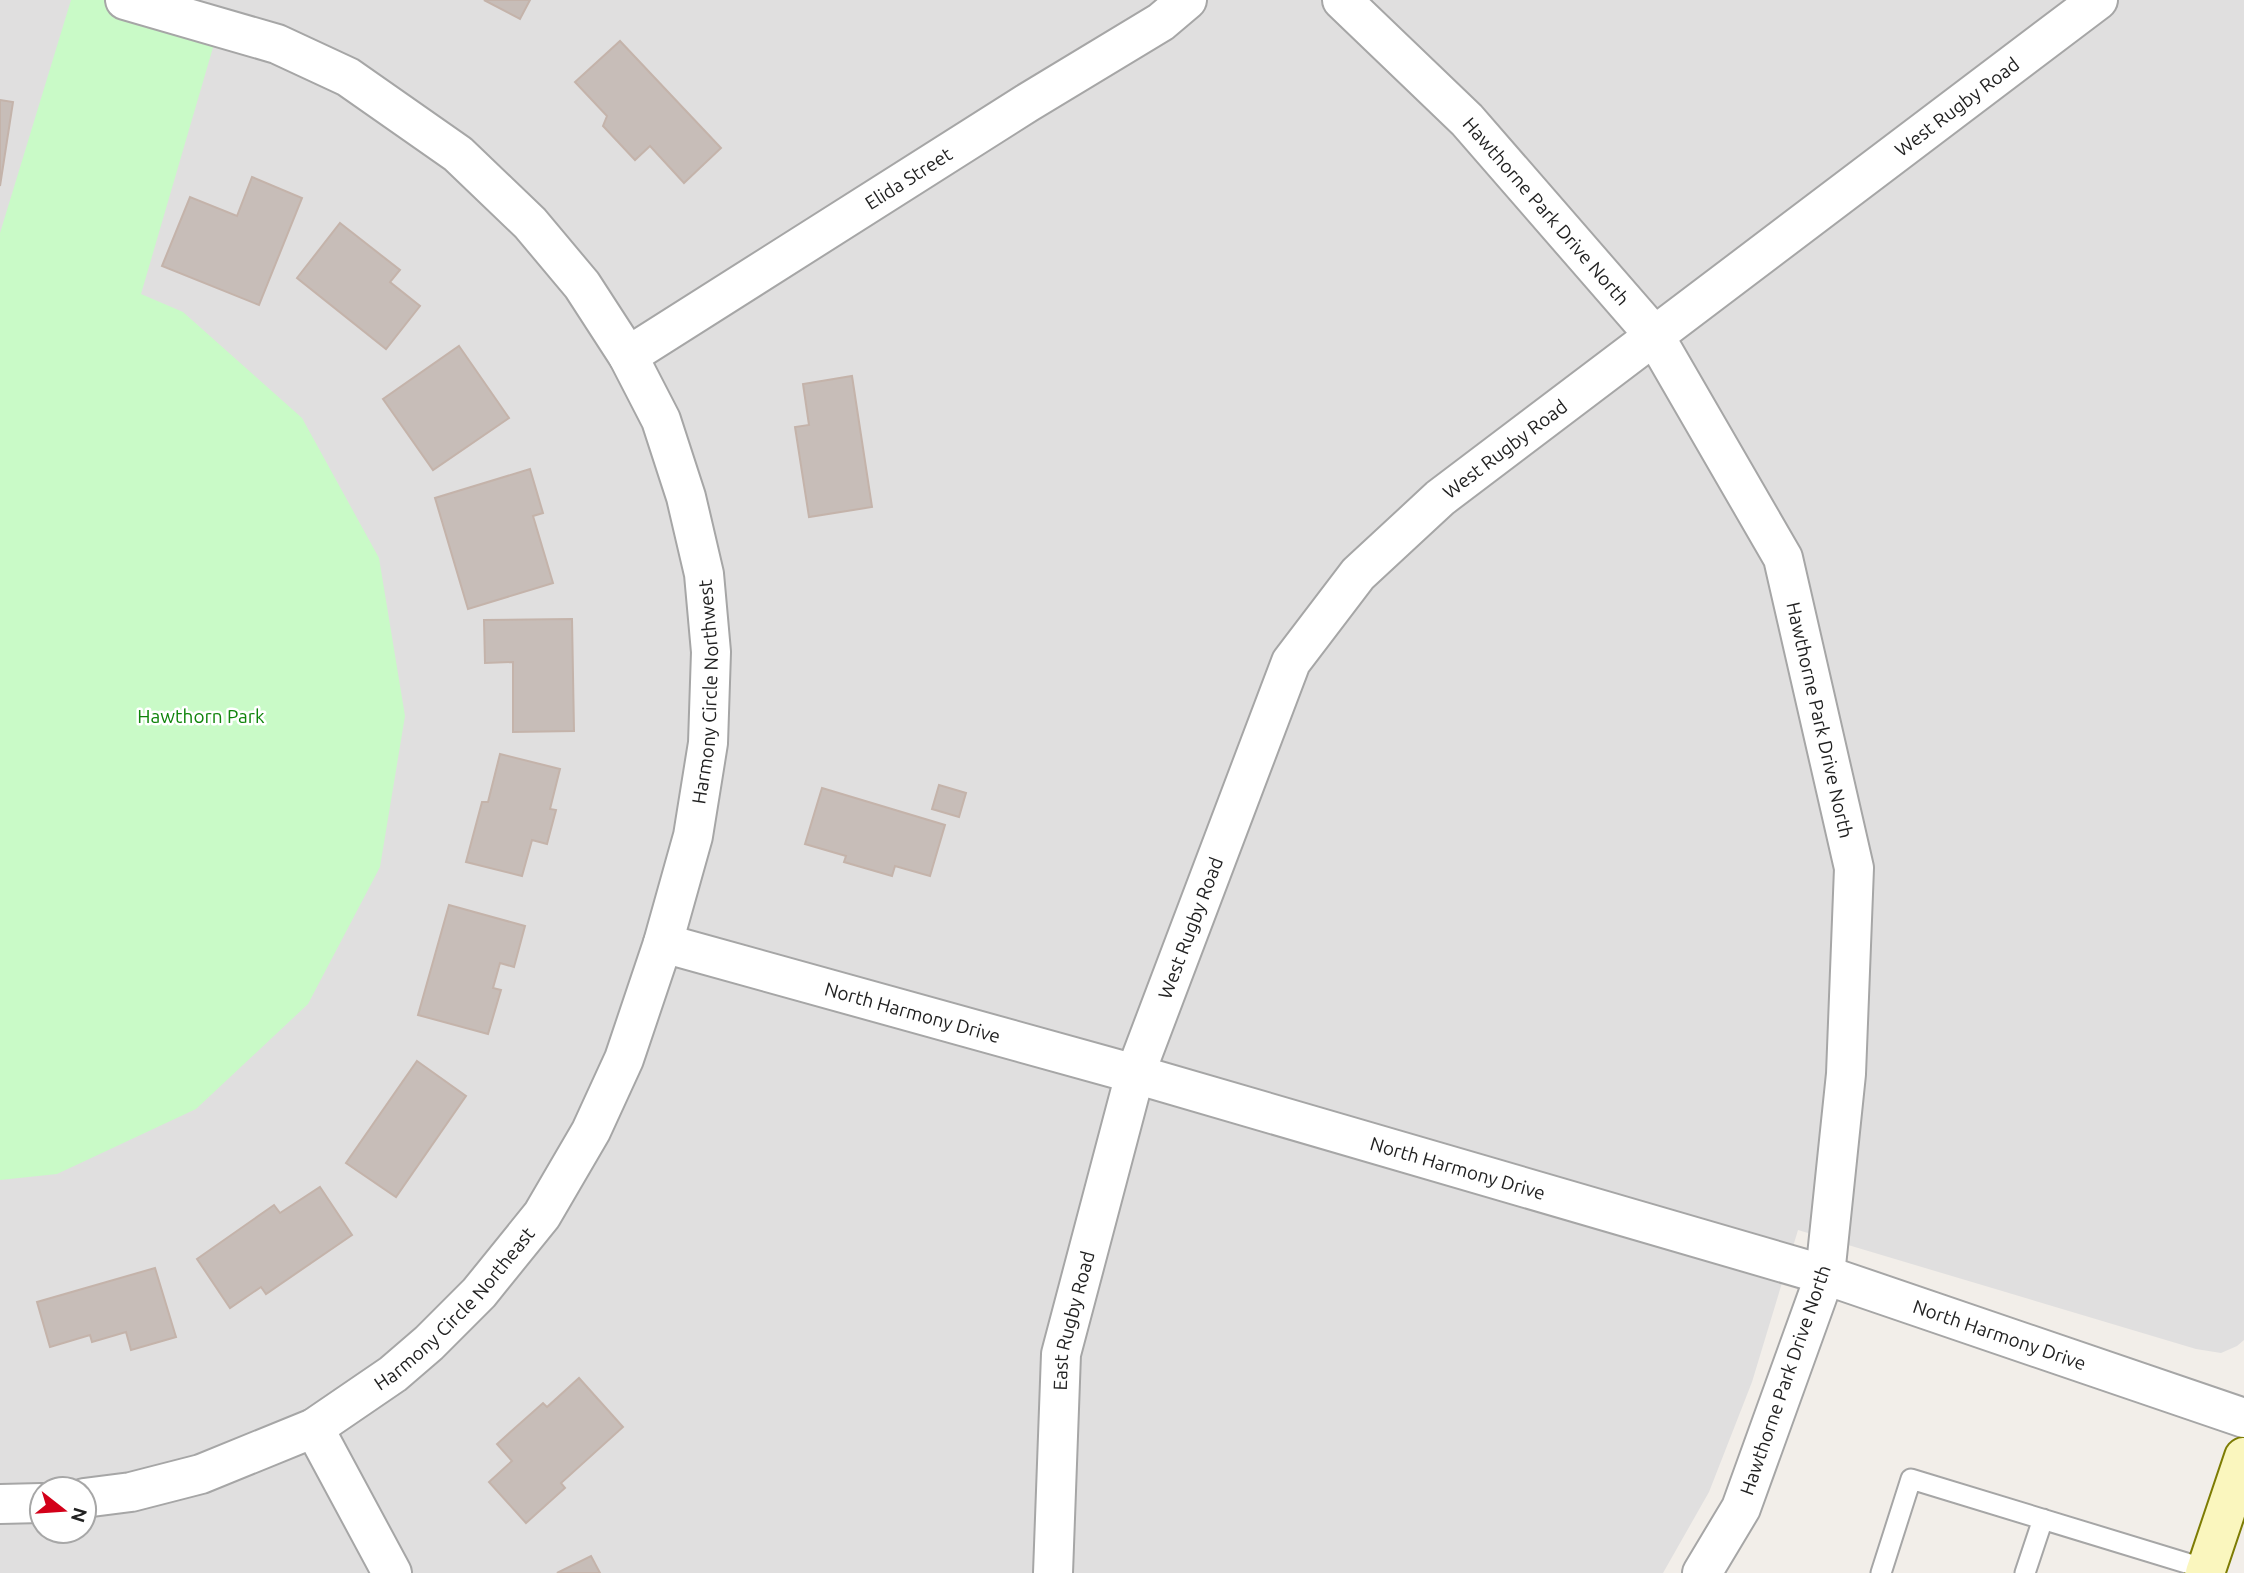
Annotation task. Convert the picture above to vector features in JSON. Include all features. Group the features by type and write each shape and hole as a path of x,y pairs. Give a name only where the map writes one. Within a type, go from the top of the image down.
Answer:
{"main road":[{"path":"2206,1571 2244,1457"}],"street":[{"name":"Elida Street","path":"628,356 1027,103 1161,22 1186,0"},
{"name":"Hawthorne Park Drive North","path":"1342,0 1467,120 1654,335 1783,558 1853,868 1846,1074 1825,1275 1741,1507 1702,1573"},
{"name":"West Rugby Road","path":"1135,1074 1291,662 1358,574 1440,498 2098,0"},
{"name":"Harmony Circle Northwest","path":"135,1 277,44 348,76 410,118 458,154 530,223 582,285 628,356 661,420 686,497 704,574 711,652 706,756 692,836 663,943"},
{"name":"North Harmony Drive","path":"663,943 1135,1074 1825,1275 2244,1418"},
{"name":"Harmony Circle Northeast","path":"98,1496 131,1492 201,1474 314,1428 393,1374 429,1343 479,1293 542,1215 591,1131 624,1059 663,943"},
{"name":"East Rugby Road","path":"1053,1573 1060,1354 1135,1074"},
{"path":"314,1428 392,1573"},
{"path":"0,1504 28,1503"}],"lane":[{"path":"1881,1573 1911,1479 2206,1571"},
{"path":"2025,1573 2043,1519"}],"shaded area":[{"path":"0,0 2244,0 2244,1340 2221,1353 2196,1349 1798,1230 1752,1382 1709,1492 1663,1573 0,1573"}],"green space":[{"name":"Hawthorn Park","path":"71,0 125,0 219,27 141,294 183,312 302,418 379,558 405,716 380,867 308,1004 196,1109 57,1174 0,1180 0,233"}],"building":[{"path":"484,0 530,0 520,19"},
{"path":"620,41 721,148 684,183 650,146 635,160 603,126 607,116 575,82"},
{"path":"0,100 13,102 0,186"},
{"path":"252,177 302,198 259,305 162,266 190,197 237,216"},
{"path":"340,223 400,270 390,282 420,306 386,349 297,278"},
{"path":"459,346 509,418 433,470 383,399"},
{"path":"852,376 872,507 809,517 795,427 809,425 803,384"},
{"path":"530,469 543,513 533,516 553,583 468,609 435,498"},
{"path":"572,619 574,731 513,732 513,662 485,663 484,620"},
{"path":"500,754 560,769 550,809 556,810 547,844 532,840 522,876 466,862 482,802 488,802"},
{"path":"939,785 966,793 959,817 932,809"},
{"path":"822,788 945,825 930,876 895,866 892,876 844,862 846,856 805,844"},
{"path":"449,905 525,926 514,967 500,963 493,988 501,990 488,1034 418,1015"},
{"path":"417,1061 466,1096 396,1197 346,1163"},
{"path":"320,1187 352,1235 266,1294 261,1287 230,1308 197,1259 274,1205 280,1213"},
{"path":"155,1268 176,1337 131,1350 126,1332 92,1342 90,1335 50,1347 37,1302"},
{"path":"579,1378 623,1427 561,1483 565,1488 526,1523 489,1482 512,1461 497,1444 543,1403 547,1407"},
{"path":"591,1556 600,1573 557,1573"}]}
